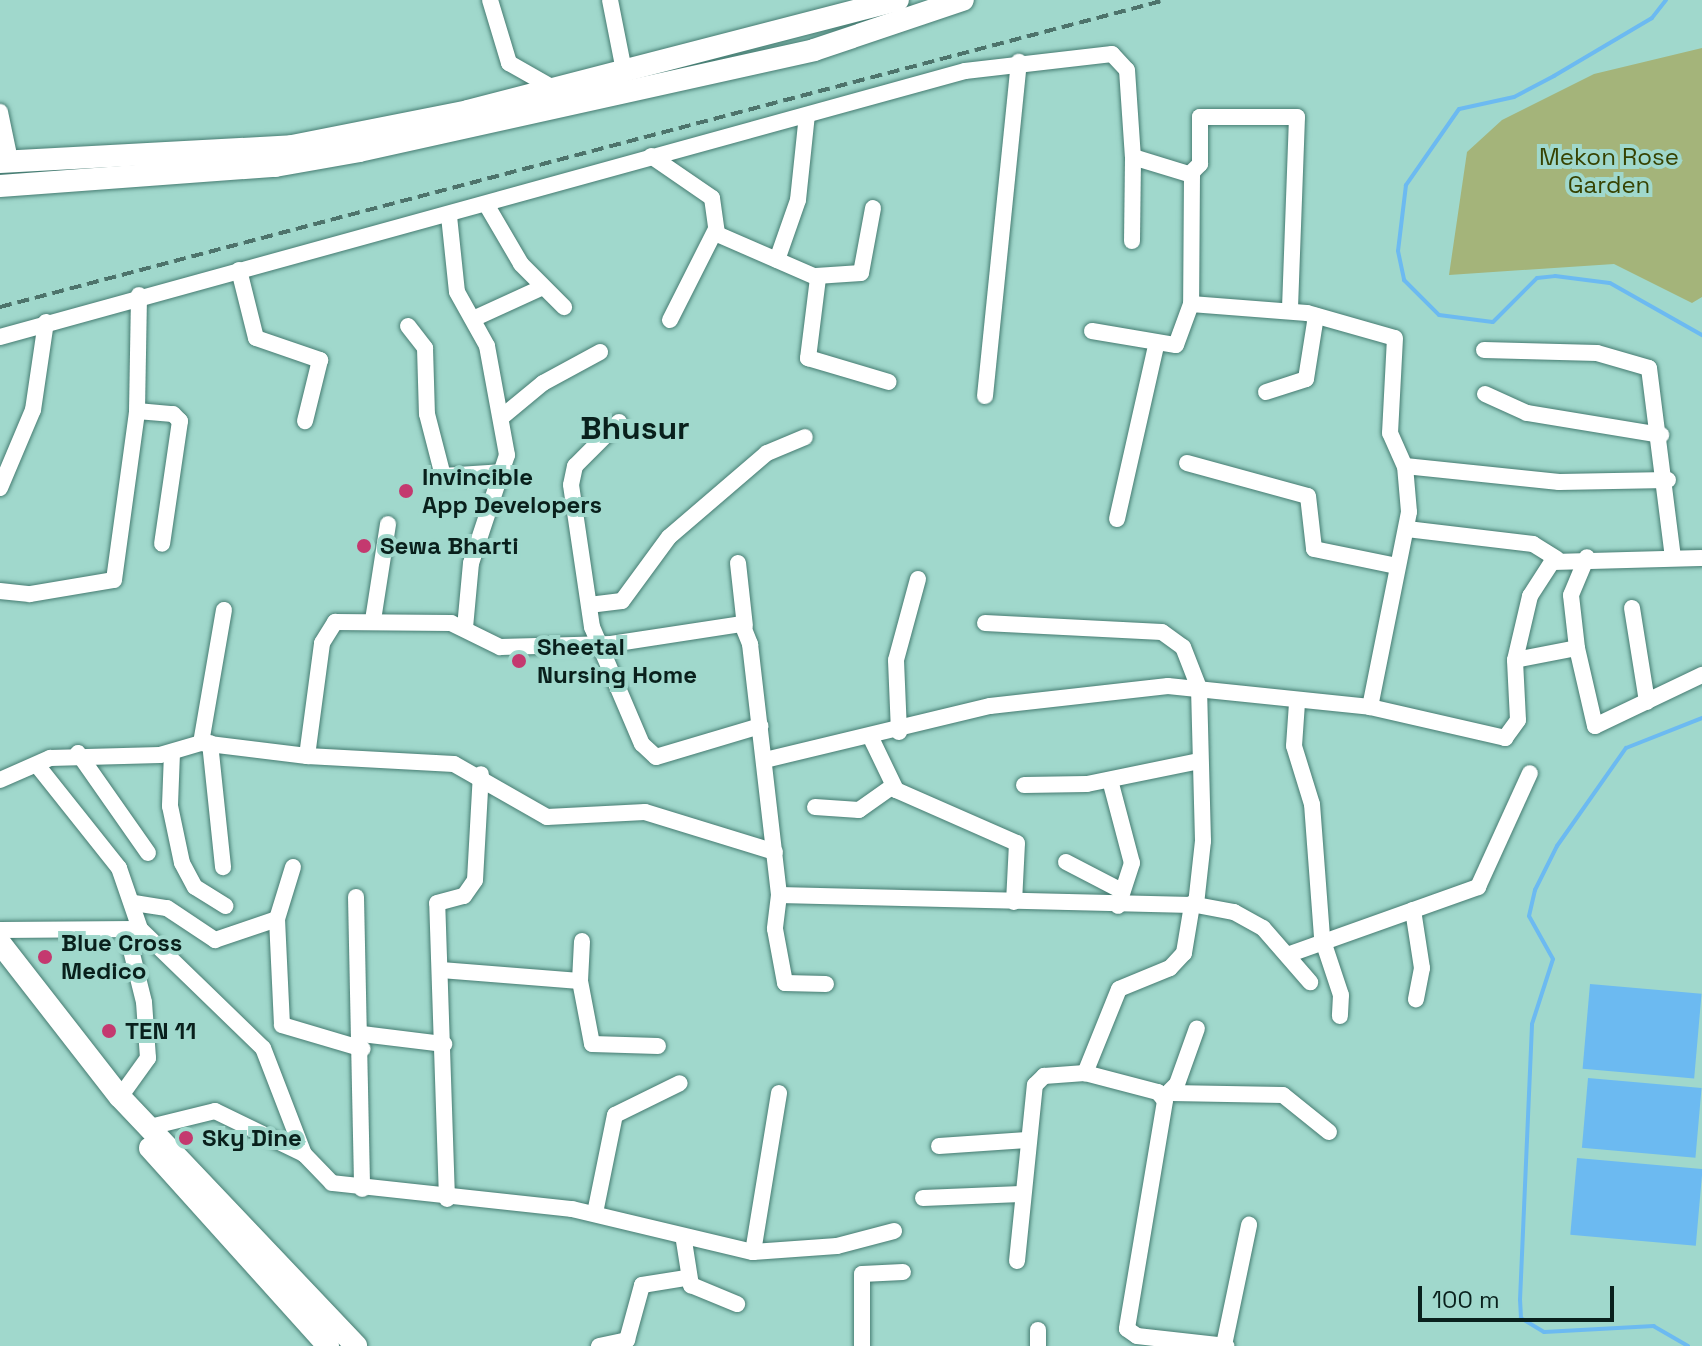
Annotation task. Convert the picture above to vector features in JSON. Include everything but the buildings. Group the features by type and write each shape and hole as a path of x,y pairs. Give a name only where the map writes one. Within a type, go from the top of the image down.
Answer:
{"main road":[{"path":"0,186 275,166 637,75 898,0"},
{"path":"5,161 292,146 555,89 814,50 963,0"},
{"path":"0,943 120,1097 356,1346"},
{"path":"0,967 99,1092 328,1346"}],"street":[{"path":"490,0 509,63 555,89"},
{"path":"610,0 637,75"},
{"path":"0,337 139,295 449,216 651,156 807,115 1019,62 1104,54 1122,60 1133,157 1132,241"},
{"path":"985,396 1019,62"},
{"path":"0,112 5,161"},
{"path":"777,260 798,200 807,115"},
{"path":"1092,331 1156,346 1179,344 1191,304 1191,173 1200,164 1200,117 1297,117 1290,311"},
{"path":"651,156 712,198 715,231 670,320"},
{"path":"1133,157 1191,173"},
{"path":"486,204 543,287 564,307"},
{"path":"715,231 816,276 861,273 873,208"},
{"path":"449,216 457,292 487,346 503,416 504,472 480,528 465,628"},
{"path":"239,270 256,338 320,360 305,421"},
{"path":"816,276 805,354 847,374 889,382"},
{"path":"473,319 543,287"},
{"path":"0,591 30,594 114,580 137,411 139,295"},
{"path":"1191,304 1290,311 1395,338 1390,433 1405,466 1407,529 1370,707"},
{"path":"1266,392 1306,379 1316,316"},
{"path":"0,488 7,445 33,410 46,322"},
{"path":"408,326 425,348 427,414 443,476 504,472"},
{"path":"1117,519 1156,346"},
{"path":"1484,350 1597,353 1643,365 1651,373 1668,480 1673,557"},
{"path":"503,416 543,383 600,352"},
{"path":"1485,394 1527,413 1661,435"},
{"path":"137,411 173,414 180,421 162,544"},
{"path":"619,422 571,476 597,645 651,756 760,726"},
{"path":"589,605 622,601 669,537 767,453 805,437"},
{"path":"1187,463 1308,496 1314,549 1397,566"},
{"path":"1405,466 1559,482 1668,480"},
{"path":"373,620 388,524"},
{"path":"1407,529 1533,544 1557,559 1702,558"},
{"path":"1587,557 1571,595 1577,648 1593,726 1702,675"},
{"path":"765,760 899,732 1016,702 1199,688 1297,703 1370,707 1511,736 1518,720 1515,660 1533,590 1557,559"},
{"path":"738,563 765,760 779,895 775,929 785,983 826,984"},
{"path":"899,732 896,660 918,579"},
{"path":"1632,608 1647,702"},
{"path":"223,867 205,743 224,610"},
{"path":"307,756 326,628 373,620 465,628 492,646 597,645 745,626"},
{"path":"985,623 1162,632 1193,661 1199,688 1203,861 1184,953 1170,968 1119,989 1085,1073"},
{"path":"1515,660 1577,648"},
{"path":"1297,703 1294,746 1312,804 1322,938 1341,995 1340,1016"},
{"path":"871,738 893,786 1017,843 1014,902"},
{"path":"0,780 78,753 172,753 205,743 307,756 454,764 481,774 547,817 645,812 775,852"},
{"path":"78,753 148,853"},
{"path":"172,753 171,816 182,863 195,887 226,906"},
{"path":"1024,785 1110,780 1199,761"},
{"path":"37,765 119,868 134,903 133,930 144,1002 148,1058 120,1097"},
{"path":"1290,954 1322,938 1478,887 1530,773"},
{"path":"447,1199 437,903 464,896 475,880 481,774"},
{"path":"1110,780 1131,855 1120,898"},
{"path":"815,807 859,810 893,786"},
{"path":"1066,862 1120,898"},
{"path":"293,867 277,919 282,1025 362,1042 444,1044"},
{"path":"779,895 1014,902 1120,898 1194,904 1234,912 1290,954 1310,982"},
{"path":"356,897 362,1042 362,1189"},
{"path":"134,903 167,908 215,940 277,919"},
{"path":"1413,910 1422,968 1416,999"},
{"path":"0,930 133,930 263,1048 304,1154"},
{"path":"582,941 580,981 588,1041 658,1046"},
{"path":"441,970 580,981"},
{"path":"1197,1028 1168,1095 1127,1329 1169,1343 1225,1346 1249,1225"},
{"path":"1017,1261 1027,1140 1039,1079 1085,1073 1168,1095 1240,1099 1274,1092 1296,1101 1329,1132"},
{"path":"595,1213 615,1115 680,1083"},
{"path":"753,1252 779,1093"},
{"path":"150,1127 215,1111 304,1154 332,1183 447,1199 595,1213 684,1241 753,1252 837,1246 894,1231"},
{"path":"939,1146 1027,1140"},
{"path":"923,1198 1021,1194"},
{"path":"684,1241 686,1278 698,1291 737,1304"},
{"path":"862,1346 862,1274 903,1272"},
{"path":"599,1346 627,1340 642,1285 686,1278"}],"green space":[{"name":"Mekon Rose Garden","path":"1702,48 1702,297 1692,303 1614,264 1449,275 1467,152 1502,120 1594,74"}],"water":[{"path":"1590,984 1702,994 1694,1078 1583,1069"},
{"path":"1588,1078 1702,1088 1695,1158 1582,1148"},
{"path":"1577,1158 1702,1169 1696,1246 1570,1235"}],"waterway":[{"path":"1666,0 1652,18 1554,76 1514,97 1459,109 1406,185 1398,251 1404,280 1439,315 1493,322 1537,278 1555,276 1610,283 1702,335"},
{"path":"1688,1346 1654,1326 1544,1332 1521,1318 1520,1300 1532,1024 1553,959 1529,916 1535,890 1557,846 1626,748 1702,718"}],"railway":[{"path":"0,307 1165,0"}],"place":[{"name":"Invincible App Developers","path":"406,491"},
{"name":"Sewa Bharti","path":"364,546"},
{"name":"Sheetal Nursing Home","path":"519,661"},
{"name":"Blue Cross Medico","path":"45,957"},
{"name":"TEN 11","path":"109,1031"},
{"name":"Sky Dine","path":"186,1138"}],"district":[{"name":"Bhusur","path":"635,428"}]}
